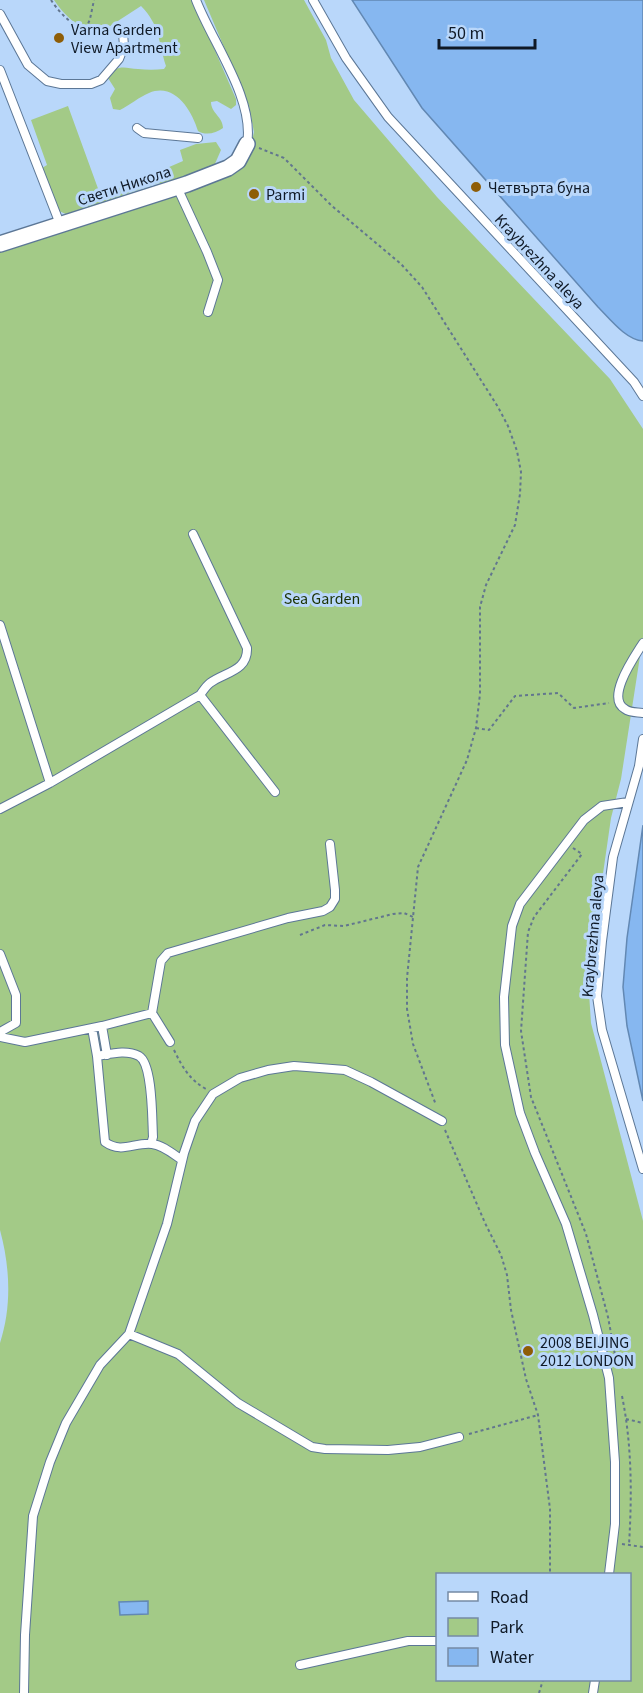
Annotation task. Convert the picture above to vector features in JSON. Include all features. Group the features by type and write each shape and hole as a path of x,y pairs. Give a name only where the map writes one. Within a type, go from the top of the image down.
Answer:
{"street":[{"name":"Свети Никола","path":"0,244 177,187 228,168 238,161 247,144"}],"lane":[{"path":"196,0 239,94 247,122 247,144"},
{"name":"Kraybrezhna aleya","path":"313,0 345,58 388,117 634,382 643,396"},
{"path":"0,14 3,29 28,65 47,81 61,84 91,84 101,80 119,59 124,46 123,33"},
{"path":"0,69 60,224"},
{"path":"136,128 144,134 198,138"},
{"path":"177,187 218,280 207,312"},
{"path":"0,809 50,783 200,695 209,684 246,661 247,648 193,534"},
{"path":"0,625 50,783"},
{"path":"643,643 618,692 618,702 625,710 643,713"},
{"path":"200,695 275,792"},
{"name":"Kraybrezhna aleya","path":"643,739 639,766 613,857 597,996 602,1030 643,1169"},
{"path":"609,1573 613,1543 615,1462 609,1378 566,1224 520,1113 505,1045 504,997 513,918 520,904 584,820 602,806 628,802"},
{"path":"170,1042 152,1013 161,961 168,952 288,918 323,911 330,907 335,899 335,890 330,844"},
{"path":"0,954 16,995 16,1023 0,1032"},
{"path":"0,1037 25,1042 152,1013"},
{"path":"102,1026 106,1055"},
{"path":"92,1028 105,1142 113,1148 151,1144 162,1147 182,1160"},
{"path":"97,1056 131,1053 141,1057 148,1068 153,1137 151,1144"},
{"path":"24,1693 25,1635 33,1516 50,1462 66,1423 100,1365 129,1334 167,1224 182,1160 195,1121 213,1094 240,1078 268,1070 294,1066 345,1070 442,1121"},
{"path":"129,1334 178,1354 238,1403 312,1447 388,1450 420,1447 459,1437"},
{"path":"300,1665 408,1641 436,1641"}],"path":[{"path":"51,0 65,19 86,30 102,33 116,27 120,28 123,33"},
{"path":"86,30 94,0"},
{"path":"247,144 285,158 332,206 401,264 422,287 498,407 517,451 521,472 515,525 486,585 480,607 480,694 476,728 467,760 418,867 407,978 407,1009 413,1044 442,1121 501,1255 507,1275 511,1310 526,1379 538,1415 550,1509 550,1573"},
{"path":"476,728 489,730 515,696 558,693 574,708 618,702"},
{"path":"566,843 582,854 534,917 528,932 521,1031 531,1097 586,1234 608,1317 615,1358"},
{"path":"300,935 325,924 344,926 404,913 413,917"},
{"path":"170,1042 194,1083 213,1094"},
{"path":"620,1387 626,1419 632,1479 629,1545"},
{"path":"459,1437 538,1415"},
{"path":"626,1419 643,1423"},
{"path":"613,1543 643,1547"}],"green space":[{"path":"54,0 193,0 236,99 236,105 231,109 217,101 211,102 223,128 211,133 198,131 187,107 167,91 149,93 120,110 113,109 110,98 115,89 108,78 114,70 118,68 164,69 166,66 152,20 141,6 104,30 96,31 81,26 69,18"},
{"name":"Sea Garden","path":"204,0 304,0 354,100 437,197 610,379 643,429 643,637 621,779 611,818 588,978 591,1023 643,1221 643,1693 0,1693 0,1343 8,1301 8,1272 0,1230 0,252 224,176 248,158 254,132 249,106"},
{"path":"68,106 100,194 183,161 180,150 196,144 216,142 221,150 214,166 179,180 155,184 68,215 59,211 42,168 47,165 31,120"}],"water":[{"path":"352,0 643,0 643,341 624,333 598,307 422,108"},
{"path":"643,825 643,1101 627,1026 623,987 627,938"},
{"path":"148,1601 148,1614 120,1615 119,1602"}],"place":[{"name":"Varna Garden View Apartment","path":"59,38"},
{"name":"Четвърта буна","path":"476,187"},
{"name":"Parmi","path":"254,194"},
{"name":"2008 BEIJING 2012 LONDON","path":"528,1351"}]}
